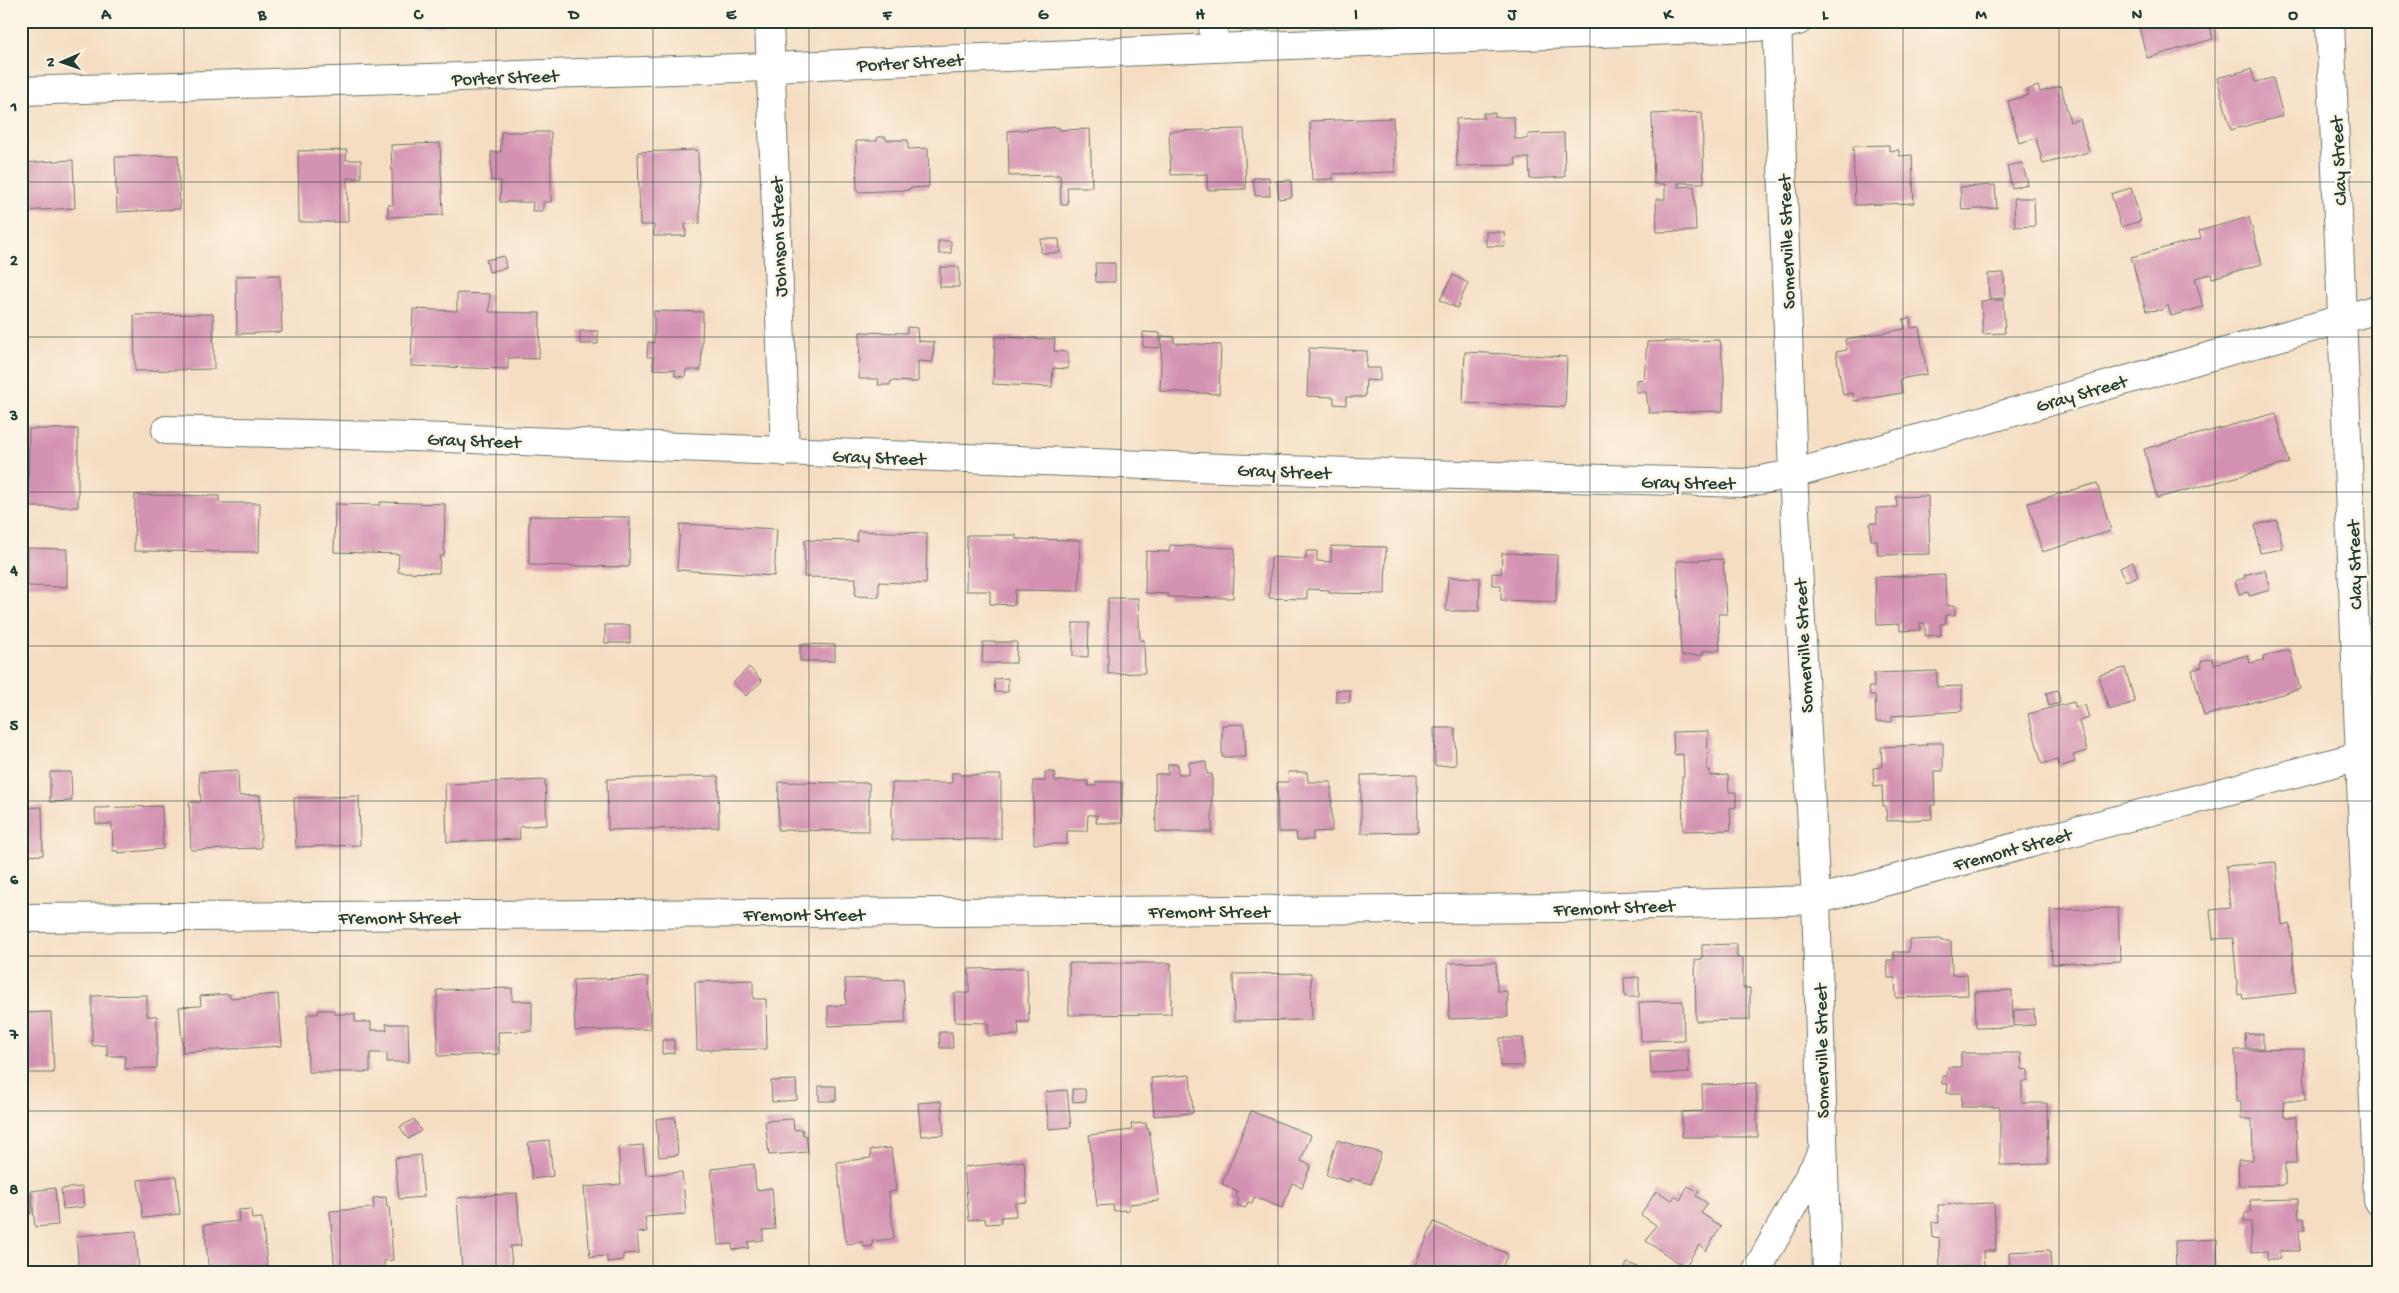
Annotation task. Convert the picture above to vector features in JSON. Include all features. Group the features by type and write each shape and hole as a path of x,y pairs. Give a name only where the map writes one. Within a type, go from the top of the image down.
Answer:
{"street":[{"name":"Johnson Street","path":"769,21 785,452"},
{"name":"Clay Street","path":"2330,21 2344,318 2369,753 2378,1200"},
{"name":"Porter Street","path":"21,91 772,67 1213,34 1784,23"},
{"name":"Somerville Street","path":"1784,23 1793,474 1816,900 1822,1154 1827,1272"},
{"name":"Gray Street","path":"166,430 448,438 1249,469 1744,482 1793,474 2378,309"},
{"name":"Fremont Street","path":"21,918 1556,908 1816,900 2369,753"},
{"path":"1756,1272 1822,1154"}],"building":[{"path":"422,21 444,21 444,26 423,27"},
{"path":"2137,21 2209,21 2213,39 2147,58"},
{"path":"2251,69 2255,82 2273,78 2283,116 2231,130 2217,78"},
{"path":"2038,86 2040,92 2061,86 2070,122 2080,119 2089,152 2043,164 2036,138 2019,143 2008,101 2029,95 2027,90"},
{"path":"1702,112 1704,183 1678,183 1678,187 1694,186 1696,231 1657,232 1656,199 1665,199 1665,184 1654,184 1652,114"},
{"path":"1483,113 1495,113 1495,117 1514,117 1515,139 1528,139 1528,134 1564,133 1565,177 1530,179 1529,158 1515,158 1516,165 1457,166 1456,119 1484,118"},
{"path":"1393,118 1395,172 1333,174 1333,179 1312,180 1310,121"},
{"path":"1059,127 1059,130 1090,129 1092,187 1067,187 1068,205 1061,205 1060,175 1009,176 1008,131"},
{"path":"1244,129 1246,189 1207,190 1207,174 1171,175 1169,131"},
{"path":"501,132 551,132 551,202 543,202 543,211 532,211 533,202 500,202 501,181 491,181 491,152 501,152"},
{"path":"877,137 886,137 886,140 908,140 908,149 928,148 929,187 909,188 909,190 857,192 856,141 877,141"},
{"path":"440,143 443,215 388,217 388,205 393,205 391,145"},
{"path":"1889,145 1889,151 1899,150 1899,156 1912,155 1914,203 1855,205 1853,146"},
{"path":"347,150 346,160 361,160 361,178 347,178 348,222 299,222 298,151"},
{"path":"698,150 700,223 685,224 686,236 654,236 654,225 640,225 638,152"},
{"path":"178,155 180,209 117,212 115,157"},
{"path":"73,160 75,208 21,211 21,163"},
{"path":"2022,163 2028,184 2012,188 2007,166"},
{"path":"1269,177 1270,196 1255,196 1253,178"},
{"path":"1291,180 1292,197 1279,199 1277,181"},
{"path":"1995,185 1997,208 1962,210 1960,187"},
{"path":"2131,188 2141,221 2121,227 2111,194"},
{"path":"2014,198 2034,198 2035,226 2015,227"},
{"path":"2249,217 2262,264 2212,278 2211,274 2195,278 2203,307 2171,316 2168,305 2162,310 2146,311 2131,257 2201,238 2199,231"},
{"path":"1486,232 1504,232 1505,246 1486,246"},
{"path":"1041,239 1059,239 1060,253 1041,253"},
{"path":"938,241 951,241 951,253 939,254"},
{"path":"504,256 506,268 489,272 486,260"},
{"path":"1095,263 1115,263 1115,282 1096,282"},
{"path":"940,267 959,267 959,287 940,287"},
{"path":"2004,273 2005,298 1989,299 1988,274"},
{"path":"280,275 282,332 237,334 236,276"},
{"path":"1453,275 1468,283 1457,308 1440,300"},
{"path":"457,293 490,294 489,312 540,313 539,359 508,358 508,369 411,366 413,309 457,311"},
{"path":"2003,300 2005,333 1983,334 1981,301"},
{"path":"654,311 703,312 701,370 686,370 685,377 675,376 675,370 653,369 653,357 647,357 648,342 654,343"},
{"path":"213,314 214,369 135,371 134,315"},
{"path":"1910,318 1911,328 1919,327 1927,374 1900,379 1902,393 1854,401 1853,393 1843,395 1836,352 1847,350 1845,339 1905,329 1903,319"},
{"path":"907,327 917,328 918,341 934,342 933,362 918,361 918,382 891,381 890,385 878,385 879,379 859,379 860,332 907,333"},
{"path":"580,331 598,331 598,344 580,344"},
{"path":"1143,332 1160,333 1160,348 1143,347"},
{"path":"1162,336 1174,337 1174,343 1221,345 1219,394 1160,391"},
{"path":"995,337 1055,339 1054,351 1068,352 1068,369 1053,368 1052,387 993,384"},
{"path":"1720,340 1724,375 1723,411 1649,413 1646,392 1636,392 1636,380 1644,379 1647,342"},
{"path":"1309,348 1367,351 1366,368 1380,368 1380,381 1366,380 1365,397 1346,397 1346,405 1334,404 1334,397 1307,396"},
{"path":"1465,352 1567,357 1565,407 1463,403"},
{"path":"2276,413 2289,463 2157,498 2144,449"},
{"path":"29,429 78,429 78,507 28,507"},
{"path":"2097,483 2111,531 2042,552 2028,503"},
{"path":"135,495 219,496 219,503 260,503 259,552 134,551"},
{"path":"1928,496 1930,554 1878,555 1877,540 1871,540 1870,523 1877,523 1876,508 1897,507 1896,497"},
{"path":"380,502 445,504 444,556 440,556 439,573 398,572 399,554 334,552 335,504 380,505"},
{"path":"529,516 630,517 629,567 529,565"},
{"path":"2277,520 2283,549 2260,553 2255,525"},
{"path":"680,524 777,529 774,576 677,570"},
{"path":"857,531 927,533 926,584 879,582 879,597 855,596 856,578 804,577 805,540 857,541"},
{"path":"967,535 1016,535 1016,539 1080,540 1079,591 1015,590 1015,605 990,604 990,591 966,591"},
{"path":"1170,545 1235,548 1233,598 1168,597 1168,594 1145,593 1146,551 1169,552"},
{"path":"1331,546 1386,547 1385,594 1329,593 1329,590 1307,589 1307,599 1269,598 1271,557 1306,559 1306,551 1317,551 1317,561 1331,562"},
{"path":"28,548 67,549 67,587 28,586"},
{"path":"1502,553 1557,555 1556,602 1501,600 1501,585 1492,585 1492,573 1501,574"},
{"path":"1723,559 1727,614 1718,614 1720,650 1703,651 1703,655 1681,656 1677,561"},
{"path":"2133,562 2138,576 2126,581 2120,568"},
{"path":"2265,570 2270,590 2249,596 2248,592 2239,594 2235,581 2245,578 2244,575"},
{"path":"1945,575 1946,606 1955,605 1955,615 1945,615 1946,623 1940,624 1941,635 1925,636 1925,623 1920,623 1920,630 1900,631 1900,624 1877,625 1875,577"},
{"path":"1448,577 1480,578 1479,611 1446,611"},
{"path":"1108,598 1138,598 1140,640 1144,640 1145,673 1108,674"},
{"path":"1073,623 1089,623 1088,657 1073,656"},
{"path":"605,625 630,625 630,643 605,643"},
{"path":"983,642 1017,642 1016,663 982,663"},
{"path":"800,644 835,645 835,661 800,661"},
{"path":"2290,650 2300,689 2204,716 2192,670 2202,667 2201,661 2212,658 2214,664 2248,655 2250,663 2264,660 2263,656"},
{"path":"749,667 762,681 746,696 733,683"},
{"path":"2125,668 2135,702 2109,710 2099,675"},
{"path":"1937,671 1937,687 1962,686 1962,711 1892,716 1892,722 1876,722 1875,695 1870,695 1869,687 1874,687 1874,673"},
{"path":"1008,678 1008,692 995,692 994,679"},
{"path":"1336,690 1350,690 1350,702 1336,702"},
{"path":"2058,690 2060,703 2049,706 2046,693"},
{"path":"2074,702 2075,707 2085,705 2089,718 2079,721 2087,751 2073,755 2075,762 2059,767 2057,760 2042,764 2028,714"},
{"path":"1244,724 1246,757 1222,757 1222,725"},
{"path":"1434,728 1455,728 1456,765 1435,766"},
{"path":"1708,731 1707,770 1710,770 1710,776 1728,775 1729,792 1736,792 1736,807 1730,808 1731,830 1683,831 1683,754 1674,755 1673,732"},
{"path":"1926,743 1943,743 1943,771 1934,771 1935,805 1931,805 1932,819 1887,821 1886,806 1883,806 1882,786 1874,787 1873,768 1882,767 1881,747 1927,745"},
{"path":"1189,762 1206,762 1207,774 1212,774 1212,832 1156,832 1155,774 1168,774 1168,764 1178,764 1178,774 1189,774"},
{"path":"238,770 239,796 260,795 261,848 191,850 189,802 201,802 199,772"},
{"path":"50,772 71,772 72,801 50,802"},
{"path":"1045,772 1055,772 1055,781 1088,781 1088,786 1096,786 1096,782 1122,782 1122,823 1096,823 1097,815 1088,815 1087,831 1067,831 1067,844 1034,844 1033,781 1045,781"},
{"path":"1288,772 1307,772 1308,782 1331,782 1332,831 1313,832 1313,840 1297,840 1296,832 1278,832 1277,782 1289,782"},
{"path":"952,773 960,773 960,775 1001,775 1001,839 892,840 892,783 952,783"},
{"path":"1417,774 1418,832 1361,833 1361,775"},
{"path":"718,776 719,827 608,830 607,779"},
{"path":"545,780 547,825 519,827 520,839 447,842 445,784"},
{"path":"779,782 869,783 869,831 778,830"},
{"path":"359,796 360,845 296,847 294,798"},
{"path":"162,806 163,849 118,853 118,851 113,851 112,824 96,824 95,808"},
{"path":"42,807 43,855 21,856 21,808"},
{"path":"2276,862 2282,925 2290,924 2296,993 2243,999 2242,994 2238,995 2233,938 2213,939 2210,910 2230,908 2226,866"},
{"path":"2118,908 2120,961 2052,964 2050,910"},
{"path":"1941,939 1941,941 1951,941 1952,975 1967,974 1968,995 1896,998 1895,978 1888,978 1887,960 1894,960 1894,952 1909,952 1909,940"},
{"path":"1737,944 1737,958 1743,958 1743,988 1750,988 1750,1020 1696,1021 1695,960 1702,959 1702,945"},
{"path":"1496,962 1497,991 1507,991 1508,1017 1449,1019 1448,963"},
{"path":"1069,963 1171,963 1171,1014 1069,1015"},
{"path":"1027,968 1029,1022 1018,1022 1019,1035 988,1036 988,1023 955,1022 954,993 969,993 969,969"},
{"path":"1311,973 1312,1020 1234,1021 1233,974"},
{"path":"648,977 650,1029 575,1031 573,980"},
{"path":"1639,977 1639,997 1625,997 1624,978"},
{"path":"881,978 881,980 903,979 906,1023 828,1026 828,1006 846,1005 845,979"},
{"path":"753,980 753,999 766,999 767,1049 697,1050 695,982"},
{"path":"512,988 512,1001 532,1001 532,1031 498,1032 499,1054 438,1056 437,990"},
{"path":"2012,990 2013,1027 1976,1028 1975,992"},
{"path":"229,994 230,998 278,994 282,1046 183,1052 179,1007 201,1006 200,996"},
{"path":"147,995 147,1016 157,1016 157,1068 125,1069 125,1056 107,1056 107,1045 92,1046 92,996"},
{"path":"1683,1001 1684,1040 1641,1041 1639,1002"},
{"path":"2034,1009 2035,1025 2014,1026 2014,1010"},
{"path":"318,1010 334,1010 334,1014 355,1014 355,1022 371,1022 371,1030 387,1030 386,1024 408,1024 409,1062 387,1062 387,1053 370,1053 370,1072 308,1072 307,1014 318,1014"},
{"path":"51,1012 54,1073 21,1073 21,1013"},
{"path":"939,1032 952,1032 953,1048 940,1048"},
{"path":"2245,1034 2263,1034 2263,1048 2246,1048"},
{"path":"1500,1038 1523,1038 1524,1066 1500,1066"},
{"path":"662,1040 674,1040 674,1053 662,1054"},
{"path":"2304,1049 2305,1101 2283,1101 2284,1117 2296,1117 2297,1163 2285,1163 2285,1185 2239,1186 2238,1160 2253,1160 2252,1119 2241,1119 2241,1102 2236,1102 2235,1050"},
{"path":"1688,1050 1689,1073 1651,1074 1650,1051"},
{"path":"1961,1053 2021,1053 2022,1069 2028,1070 2028,1081 2022,1082 2022,1103 2047,1103 2048,1164 2000,1165 2000,1107 1961,1107 1962,1093 1947,1093 1948,1084 1942,1084 1942,1076 1947,1076 1948,1067 1961,1067"},
{"path":"1190,1075 1193,1113 1154,1116 1151,1078"},
{"path":"796,1080 797,1100 772,1102 771,1081"},
{"path":"1756,1083 1758,1137 1682,1137 1682,1112 1703,1111 1702,1085"},
{"path":"819,1086 836,1086 836,1101 819,1101"},
{"path":"1072,1089 1085,1089 1086,1101 1073,1102"},
{"path":"1067,1090 1071,1127 1049,1129 1045,1092"},
{"path":"941,1101 944,1135 921,1136 918,1103"},
{"path":"1251,1111 1311,1135 1301,1161 1311,1165 1302,1187 1292,1183 1282,1208 1254,1197 1252,1203 1248,1202 1245,1208 1237,1205 1239,1199 1236,1197 1238,1191 1222,1184"},
{"path":"675,1117 678,1155 659,1157 656,1119"},
{"path":"414,1119 421,1131 408,1139 400,1127"},
{"path":"793,1119 794,1130 802,1129 803,1135 806,1135 808,1152 769,1155 765,1121"},
{"path":"1146,1123 1147,1129 1149,1129 1159,1201 1129,1204 1129,1210 1114,1211 1113,1205 1097,1206 1089,1135 1132,1130 1131,1124"},
{"path":"549,1140 553,1176 532,1179 528,1142"},
{"path":"1337,1140 1381,1153 1371,1184 1350,1178 1349,1182 1326,1175"},
{"path":"643,1145 646,1175 682,1172 686,1214 645,1217 647,1232 637,1233 639,1253 623,1254 623,1260 607,1262 607,1256 590,1257 584,1187 621,1184 618,1147"},
{"path":"891,1148 896,1191 889,1192 894,1239 872,1241 873,1246 863,1247 863,1242 846,1244 837,1162 871,1158 870,1150"},
{"path":"420,1155 424,1197 399,1199 395,1158"},
{"path":"1024,1161 1027,1202 1015,1203 1016,1216 1001,1217 1001,1223 986,1224 985,1218 969,1220 964,1167"},
{"path":"754,1164 756,1190 772,1188 775,1229 763,1230 763,1240 748,1242 749,1248 733,1250 732,1244 718,1245 711,1169"},
{"path":"176,1176 180,1214 143,1218 138,1180"},
{"path":"1688,1186 1699,1192 1696,1196 1707,1203 1701,1213 1721,1226 1706,1251 1699,1245 1685,1267 1646,1241 1656,1225 1641,1215 1656,1191 1672,1200 1675,1196 1680,1200"},
{"path":"82,1187 84,1207 63,1209 61,1189"},
{"path":"55,1188 58,1225 35,1227 31,1191"},
{"path":"29,1192 31,1214 21,1214 21,1193"},
{"path":"517,1193 521,1246 510,1246 512,1265 495,1267 495,1272 480,1272 480,1268 462,1270 457,1198"},
{"path":"386,1197 387,1207 389,1206 393,1260 384,1261 385,1272 335,1272 330,1211 374,1208 373,1198"},
{"path":"2298,1199 2299,1218 2304,1218 2305,1230 2299,1230 2300,1251 2279,1251 2280,1259 2267,1259 2267,1251 2251,1252 2251,1222 2244,1222 2245,1213 2251,1212 2250,1200"},
{"path":"1994,1203 1996,1251 1983,1251 1984,1266 1940,1268 1939,1237 1933,1238 1932,1222 1939,1222 1938,1205"},
{"path":"251,1209 252,1219 262,1218 268,1272 209,1272 204,1225 239,1221 238,1210"},
{"path":"1434,1222 1508,1254 1500,1272 1412,1272"},
{"path":"136,1231 139,1272 79,1272 76,1236"},
{"path":"2217,1239 2218,1272 2176,1272 2175,1241"},
{"path":"2050,1250 2051,1272 2010,1272 2009,1252"},
{"path":"1627,1263 1638,1267 1636,1272 1624,1272"}]}
